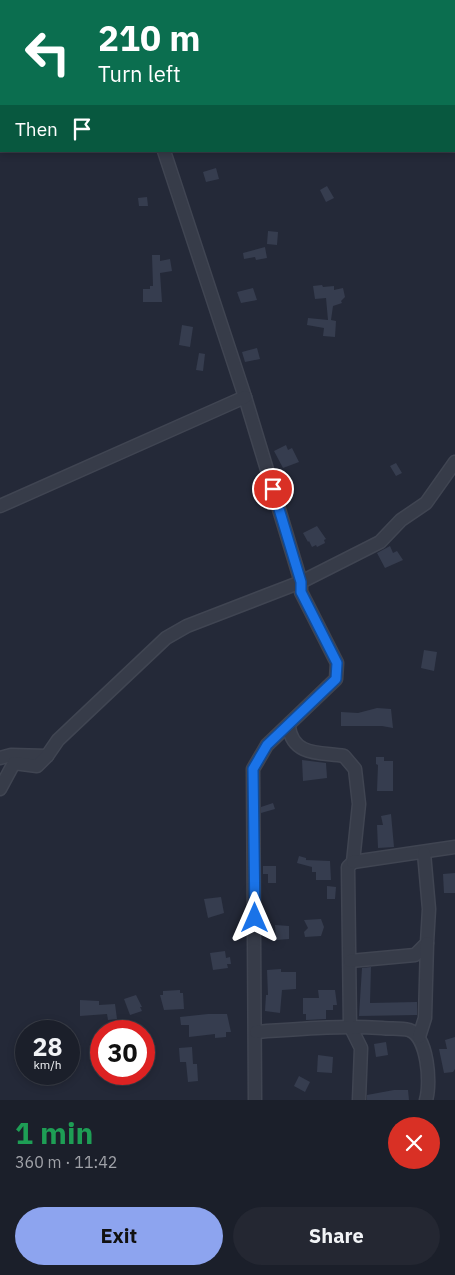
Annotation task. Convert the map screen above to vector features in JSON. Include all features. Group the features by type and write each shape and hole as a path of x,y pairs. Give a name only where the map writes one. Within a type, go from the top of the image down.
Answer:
{"street":[{"path":"164,152 245,397 301,582 301,592 337,663 336,679 267,745 253,769 255,1100"},
{"path":"0,506 245,397"},
{"path":"0,789 14,763 37,766 58,740 166,638 187,626 301,582 380,542 401,520 426,503 455,462"},
{"path":"289,726 290,733 298,745 313,754 344,756 355,769 359,804 353,862"},
{"path":"0,758 11,755 47,756"},
{"path":"359,1100 361,1048 350,1026 348,867 353,862 424,854 455,847"},
{"path":"419,1037 426,1018 429,909 424,854"},
{"path":"350,961 415,955 427,943"},
{"path":"256,1032 350,1026 410,1030 419,1037 425,1053 429,1090 426,1100"}],"building":[{"path":"216,168 219,179 206,182 203,172"},
{"path":"327,186 334,198 326,202 320,190"},
{"path":"147,197 148,206 139,206 138,198"},
{"path":"268,231 278,232 277,245 267,244"},
{"path":"265,247 267,258 256,260 255,257 244,259 243,253"},
{"path":"152,255 160,255 160,261 170,259 172,271 160,273 162,302 143,302 143,289 150,289 150,286 153,286"},
{"path":"322,285 323,287 334,286 334,290 343,288 345,297 341,301 342,303 333,306 331,320 336,321 335,337 323,336 324,328 307,325 308,318 328,320 326,298 315,299 313,286"},
{"path":"253,288 257,300 241,303 237,292"},
{"path":"182,325 193,327 190,347 179,345"},
{"path":"257,348 260,359 245,362 242,352"},
{"path":"199,353 205,354 203,371 196,370"},
{"path":"286,445 288,450 292,448 299,462 283,468 274,451"},
{"path":"396,463 402,473 396,476 390,466"},
{"path":"317,526 326,539 324,540 325,543 312,547 303,533"},
{"path":"390,546 393,553 397,551 403,560 385,568 377,553"},
{"path":"424,650 437,652 434,671 421,668"},
{"path":"377,708 391,709 393,728 382,726 341,726 341,712 358,713"},
{"path":"376,757 384,757 384,761 393,761 393,791 377,791 378,765 376,764"},
{"path":"302,760 326,763 327,778 303,781"},
{"path":"273,803 275,809 261,813 261,807"},
{"path":"391,814 394,847 378,848 377,825 383,825 381,816"},
{"path":"299,856 306,858 306,860 330,861 331,880 316,880 316,872 312,872 312,867 297,863"},
{"path":"263,866 276,866 276,883 268,883 268,874 263,874"},
{"path":"455,873 455,893 444,893 443,874"},
{"path":"327,886 336,887 335,899 327,899"},
{"path":"221,897 224,913 208,918 204,899"},
{"path":"321,919 324,927 321,936 305,937 304,932 308,928 304,920"},
{"path":"275,925 289,926 289,939 276,940"},
{"path":"225,951 226,958 230,957 231,964 227,964 228,968 213,970 210,953"},
{"path":"371,967 370,1003 417,1002 417,1015 359,1016 362,968"},
{"path":"281,969 281,972 296,972 296,989 282,990 280,1013 265,1011 266,995 268,995 267,970"},
{"path":"180,990 180,993 183,993 184,1009 164,1010 160,995 163,995 163,991"},
{"path":"318,990 335,990 337,1005 333,1005 333,1010 326,1010 326,1019 306,1020 306,1014 303,1014 303,998 319,998"},
{"path":"136,995 142,1011 130,1015 124,999"},
{"path":"80,1000 99,1001 99,1005 115,1004 117,1019 108,1020 107,1014 80,1016"},
{"path":"227,1014 231,1032 226,1032 226,1037 215,1038 215,1034 189,1037 189,1025 181,1025 180,1017"},
{"path":"455,1037 455,1069 453,1072 444,1073 439,1049 447,1049 445,1040"},
{"path":"386,1042 388,1055 376,1057 374,1044"},
{"path":"192,1047 193,1064 197,1064 198,1081 188,1082 186,1062 180,1062 179,1048"},
{"path":"318,1055 333,1057 332,1073 317,1072"},
{"path":"299,1076 310,1082 305,1092 294,1086"},
{"path":"394,1090 408,1090 409,1100 367,1100 367,1095"}],"route":[{"path":"255,918 253,769 267,745 336,679 337,663 301,592 301,582 273,489"}]}
